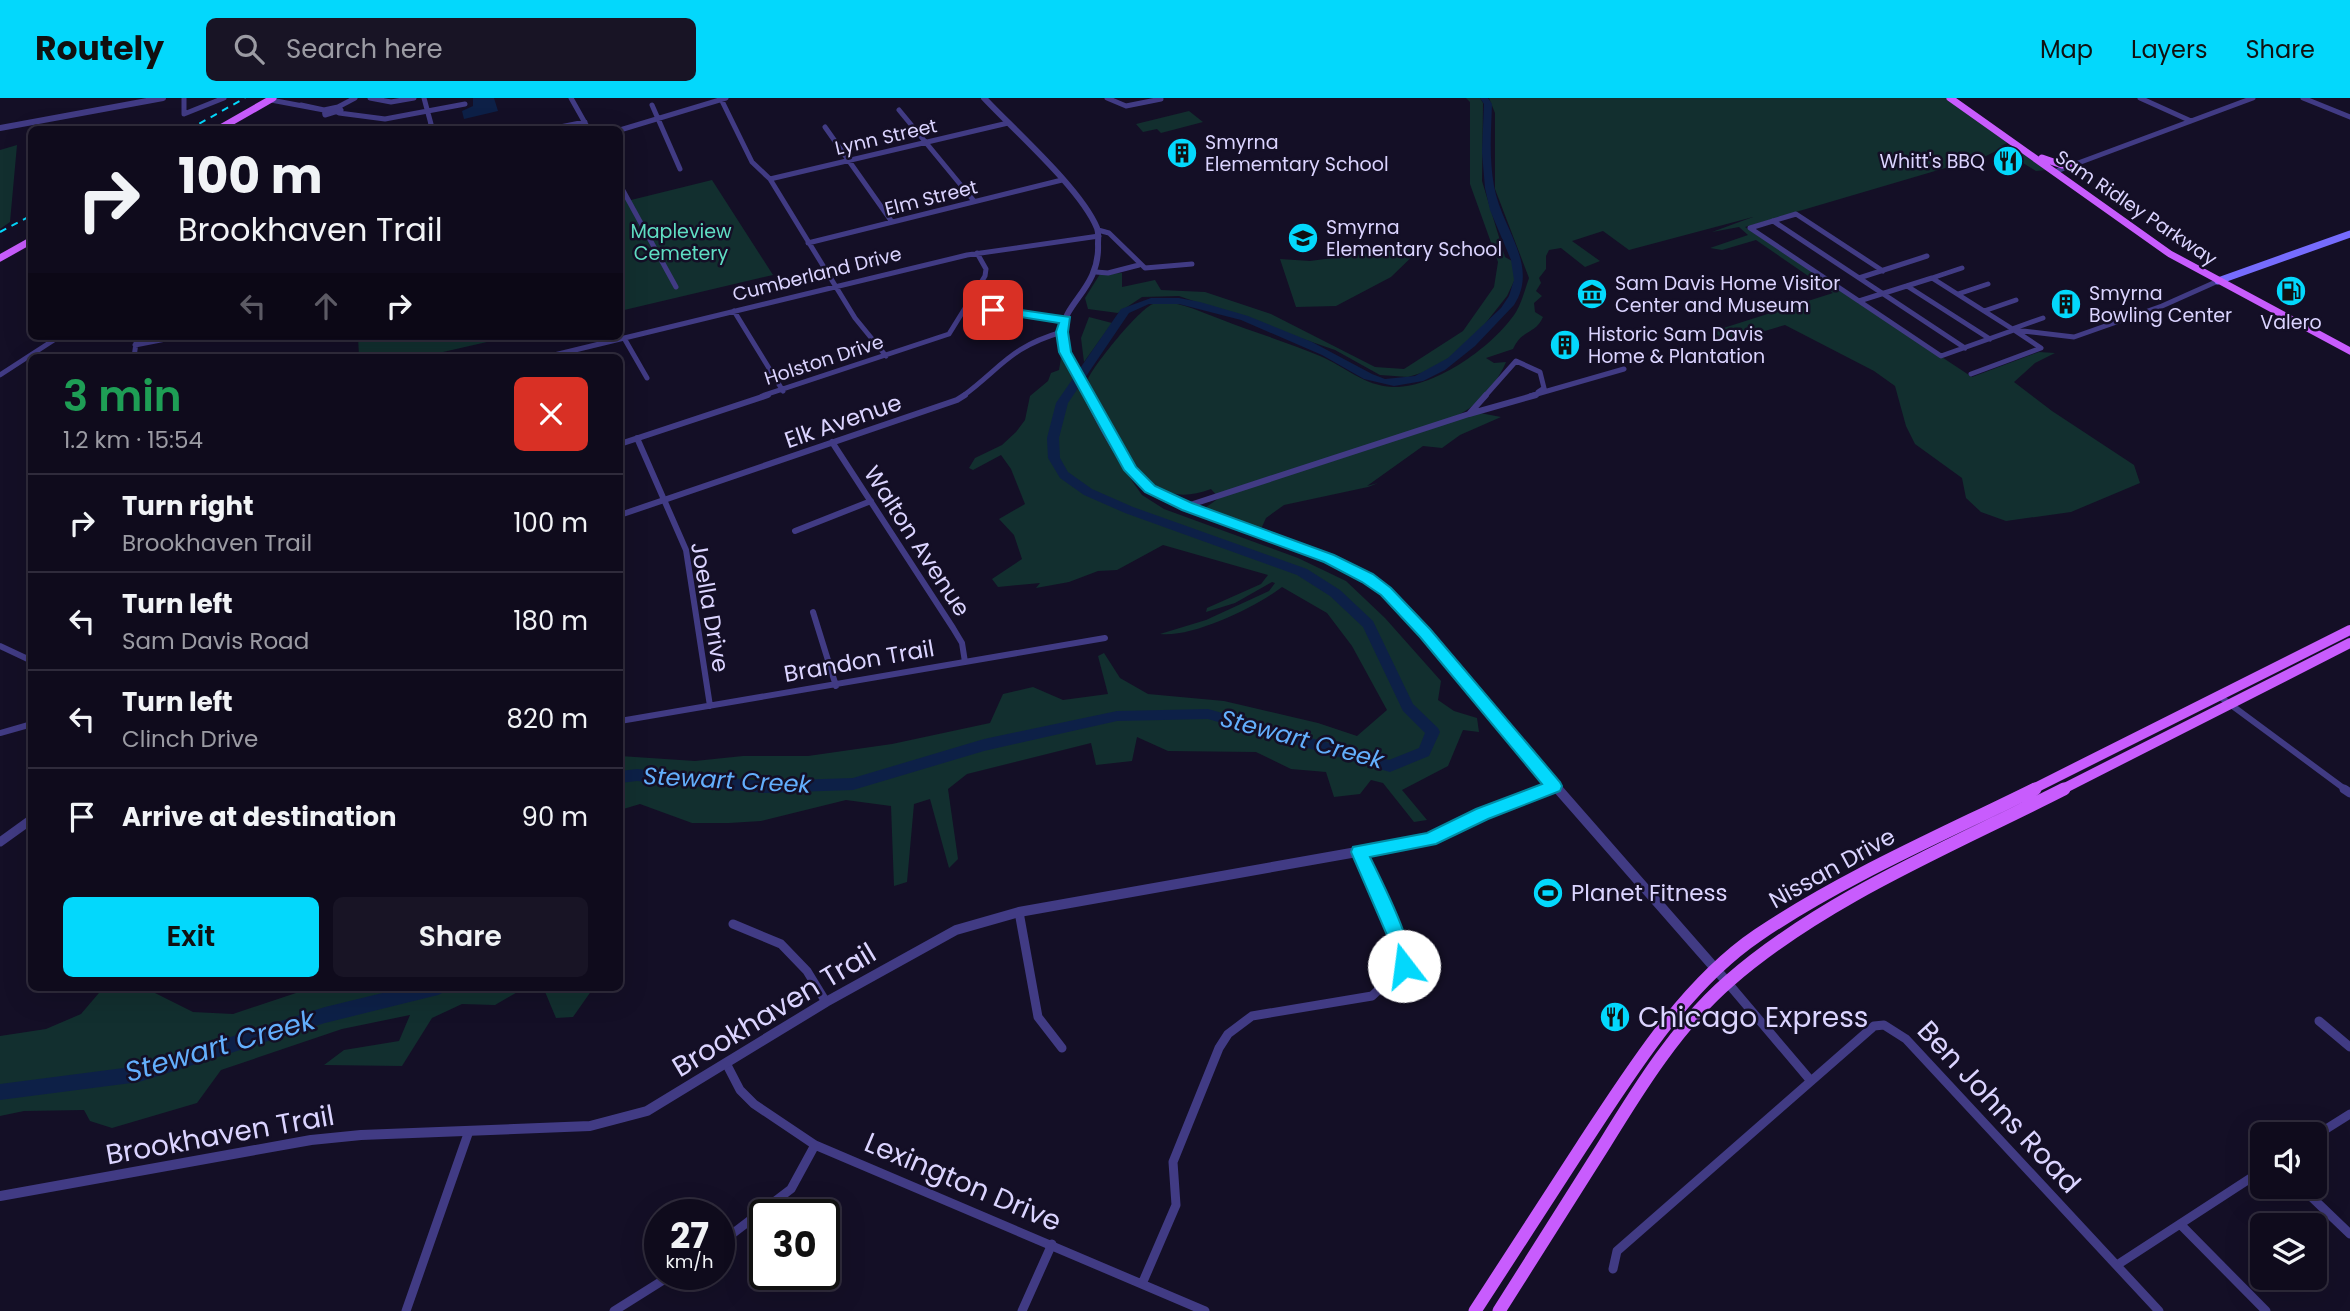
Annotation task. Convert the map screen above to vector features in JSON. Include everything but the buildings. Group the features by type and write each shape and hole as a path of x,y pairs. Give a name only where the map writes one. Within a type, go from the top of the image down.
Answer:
{"main road":[{"name":"Sam Ridley Parkway","path":"1950,98 2057,172 2141,235 2350,351"},
{"name":"Sam Ridley Parkway","path":"1958,98 2057,172"},
{"path":"225,126 276,99"},
{"path":"232,126 276,99"},
{"path":"2041,158 2062,165 2076,166"},
{"path":"2221,280 2350,234"},
{"path":"0,251 28,235"},
{"path":"0,258 28,242"},
{"name":"Sam Ridley Parkway","path":"2221,280 2350,345"},
{"name":"Nissan Drive","path":"1475,1311 1623,1083 1669,1022 1716,970 1757,936 1820,897 2350,630"},
{"name":"Nissan Drive","path":"1499,1311 1639,1089 1687,1026 1727,982 1789,933 1845,900 2350,643"}],"street":[{"path":"0,128 163,98"},
{"path":"184,98 184,114 188,114 224,98"},
{"path":"276,99 324,110 325,115 355,98"},
{"path":"370,98 391,102 414,98"},
{"path":"424,98 429,126"},
{"path":"571,98 587,126"},
{"path":"984,98 1086,207 1098,233 1100,253 1096,272 1065,320 1062,332 1068,357 1130,470 1150,489 1187,506 1329,558 1367,578 1386,592 1425,633 1554,786 1811,1081"},
{"path":"1107,98 1114,104 1124,106 1161,99"},
{"path":"2140,98 2191,121"},
{"path":"2057,172 2253,98"},
{"path":"2303,98 2350,117"},
{"path":"623,129 723,99 752,162 770,179 834,286 855,318 886,356"},
{"path":"338,110 376,119 465,104"},
{"path":"652,105 680,169"},
{"path":"900,110 974,201"},
{"path":"565,126 585,122"},
{"name":"Lynn Street","path":"770,179 1008,123"},
{"path":"825,127 892,222"},
{"name":"Elm Street","path":"808,243 1062,180"},
{"path":"623,190 676,287"},
{"path":"1883,271 1796,215 1750,228 1941,356 2043,318"},
{"path":"1773,221 1965,348"},
{"path":"1098,233 1109,233 1139,265"},
{"name":"Cumberland Drive","path":"624,338 977,253 1098,233"},
{"name":"Holston Drive","path":"623,443 949,334 968,307 986,272 977,253"},
{"path":"1859,278 1927,256"},
{"path":"1096,272 1108,273 1139,265 1158,269 1192,264"},
{"path":"1859,301 1962,268"},
{"path":"1932,278 2041,348 1970,374"},
{"path":"2013,329 2074,337 2162,306 2221,280"},
{"path":"1958,294 1988,285"},
{"path":"1907,286 1990,339"},
{"path":"1984,311 2017,300"},
{"path":"968,307 1065,320"},
{"path":"734,311 783,391"},
{"name":"Elk Avenue","path":"623,514 957,400 971,392 1008,355 1038,339 1062,332"},
{"path":"624,338 646,378"},
{"path":"32,354 54,340"},
{"path":"134,354 136,340"},
{"path":"135,345 161,340"},
{"name":"Cumberland Drive","path":"558,354 616,340"},
{"path":"0,375 28,357"},
{"path":"1469,414 1516,360 1540,372 1544,388 1538,392"},
{"path":"1187,506 1538,392 1624,369"},
{"name":"Joella Drive","path":"637,438 686,550 710,706"},
{"name":"Walton Avenue","path":"832,442 953,628 962,643 965,662"},
{"path":"796,531 871,501"},
{"path":"813,612 836,686"},
{"name":"Brandon Trail","path":"623,720 1105,638"},
{"path":"0,646 28,660"},
{"path":"2219,696 2350,793"},
{"path":"0,733 28,725"},
{"name":"Brookhaven Trail","path":"0,1196 310,1140 361,1135 590,1126 647,1111 825,1002 957,930 1019,912 1430,839 1482,814 1554,786"},
{"path":"0,842 28,823"},
{"path":"1142,1284 1175,1205 1173,1162 1219,1048 1228,1034 1252,1016 1372,996 1404,966 1396,935 1359,852"},
{"path":"1019,912 1038,1017 1062,1048"},
{"path":"733,924 781,944 807,971 825,1002"},
{"path":"2319,1021 2350,1047"},
{"name":"Ben Johns Road","path":"1613,1269 1617,1251 1874,1026 1884,1025 1896,1031 2159,1311"},
{"name":"Lexington Drive","path":"726,1065 740,1090 754,1104 815,1145 1205,1311"},
{"path":"2327,1128 2350,1114"},
{"path":"406,1311 469,1131"},
{"path":"735,1232 791,1189 815,1145"},
{"path":"2117,1265 2250,1178"},
{"path":"2314,1199 2350,1234"},
{"path":"2180,1224 2266,1311"},
{"path":"1022,1311 1052,1244"},
{"path":"614,1311 647,1290"}],"green space":[{"path":"1466,98 1480,98 1483,103 1482,181 1505,257 1512,261 1515,279 1507,296 1469,344 1431,370 1408,377 1380,375 1335,350 1179,296 1142,297 1118,313 1088,309 1085,298 1100,274 1122,273 1122,287 1155,280 1161,290 1205,292 1271,314 1375,367 1404,369 1463,331 1494,287 1498,262 1470,184 1470,102"},
{"path":"1489,98 1947,98 2010,142 2000,146 2012,145 2046,170 2036,171 2000,149 1986,156 1745,227 1972,377 2039,352 2055,353 2035,363 2014,382 2052,411 2134,465 2140,483 2071,512 2006,521 1981,512 1966,498 1962,478 1915,444 1906,426 1895,386 1874,371 1785,325 1731,341 1711,332 1833,293 1756,240 1722,250 1710,248 1748,235 1739,227 1712,232 1753,217 1629,250 1603,231 1572,241 1600,261 1585,267 1561,248 1549,250 1546,269 1539,278 1541,283 1536,291 1542,296 1534,303 1535,312 1543,317 1540,323 1521,338 1513,349 1486,358 1494,363 1506,362 1486,393 1458,415 1480,413 1501,417 1460,435 1442,448 1423,446 1367,486 1378,483 1368,487 1284,505 1266,518 1261,529 1205,508 1219,498 1211,489 1193,494 1177,494 1164,491 1153,484 1133,461 1088,379 1118,338 1153,304 1178,304 1196,310 1320,356 1373,383 1392,387 1408,386 1444,373 1478,351 1506,325 1518,308 1529,278 1495,189 1495,113"},
{"path":"1189,111 1203,122 1161,133 1157,129 1143,132 1136,124"},
{"path":"17,145 10,222 0,229 0,150"},
{"name":"Mapleview Cemetery","path":"712,180 773,275 623,310 623,194 627,201"},
{"path":"1423,246 1391,277 1336,306 1296,307 1280,259 1310,261"},
{"path":"1089,317 1112,323 1084,362 1081,338"},
{"path":"358,340 495,340 434,354 359,354"},
{"path":"1061,358 1080,386 1118,461 1142,495 1164,509 1298,558 1346,581 1385,618 1441,681 1438,700 1454,711 1477,718 1479,732 1463,730 1448,766 1402,790 1427,820 1414,822 1383,783 1371,780 1360,794 1334,797 1326,772 1291,769 1256,752 1168,751 1137,737 1132,761 1096,765 1091,743 967,774 948,789 958,859 949,868 930,799 914,804 907,882 894,886 891,806 846,800 761,821 729,823 692,823 640,804 623,809 623,756 695,761 743,756 808,756 892,744 990,723 1003,694 1033,687 1063,700 1108,694 1098,656 1104,653 1120,678 1148,694 1224,701 1318,723 1357,736 1387,710 1352,646 1327,613 1282,587 1223,620 1189,631 1160,634 1206,620 1269,591 1275,583 1272,582 1235,603 1206,612 1207,608 1261,584 1268,575 1163,545 1117,570 1098,571 1069,582 1036,588 1040,583 998,587 992,579 1022,559 1014,535 999,519 1025,504 1011,469 1001,455 973,470 969,468 975,458 1002,445 1016,432 1025,420 1030,396 1048,381 1051,373 1059,370"},
{"path":"101,991 151,991 193,1012 233,1014 302,991 519,991 495,1005 462,1004 432,1018 402,1066 324,1065 344,1050 399,1041 410,1015 342,1029 221,1070 197,1103 112,1128 90,1121 84,1110 24,1111 0,1116 0,1036 46,1029 81,1014"},
{"path":"545,991 591,991 573,1017 556,1018"}],"water":[{"path":"473,98 494,98 498,111 464,119 462,111 473,106"}],"waterway":[{"name":"Stewart Creek","path":"623,777 637,775 764,787 853,784 984,745 1117,716 1208,714 1390,766 1424,752 1433,732 1408,707 1368,624 1335,593 1302,572 1129,510 1088,492 1064,475 1054,458 1053,438 1062,403 1125,311 1151,301 1179,301 1245,318 1326,353 1376,380 1407,382 1442,368 1471,344 1504,310 1518,288 1516,260 1495,210 1489,188 1488,104 1484,98"},
{"name":"Stewart Creek","path":"0,1092 139,1074 325,1015 422,991"}],"railway":[{"path":"195,126 245,98"},
{"path":"0,232 28,217"}],"place":[{"name":"Smyrna Elememtary School","path":"1182,153"},
{"name":"Whitt's BBQ","path":"2008,161"},
{"name":"Smyrna Elementary School","path":"1303,238"},
{"name":"Valero","path":"2291,291"},
{"name":"Sam Davis Home Visitor Center and Museum","path":"1592,294"},
{"name":"Smyrna Bowling Center","path":"2066,304"},
{"name":"Historic Sam Davis Home & Plantation","path":"1565,345"},
{"name":"Planet Fitness","path":"1548,893"},
{"name":"Chicago Express","path":"1615,1017"}],"route":[{"path":"993,310 1065,320 1062,340 1065,352 1130,470 1150,489 1187,506 1329,558 1367,578 1386,592 1425,633 1554,786 1482,814 1430,839 1359,852 1396,935 1404,966"}]}
